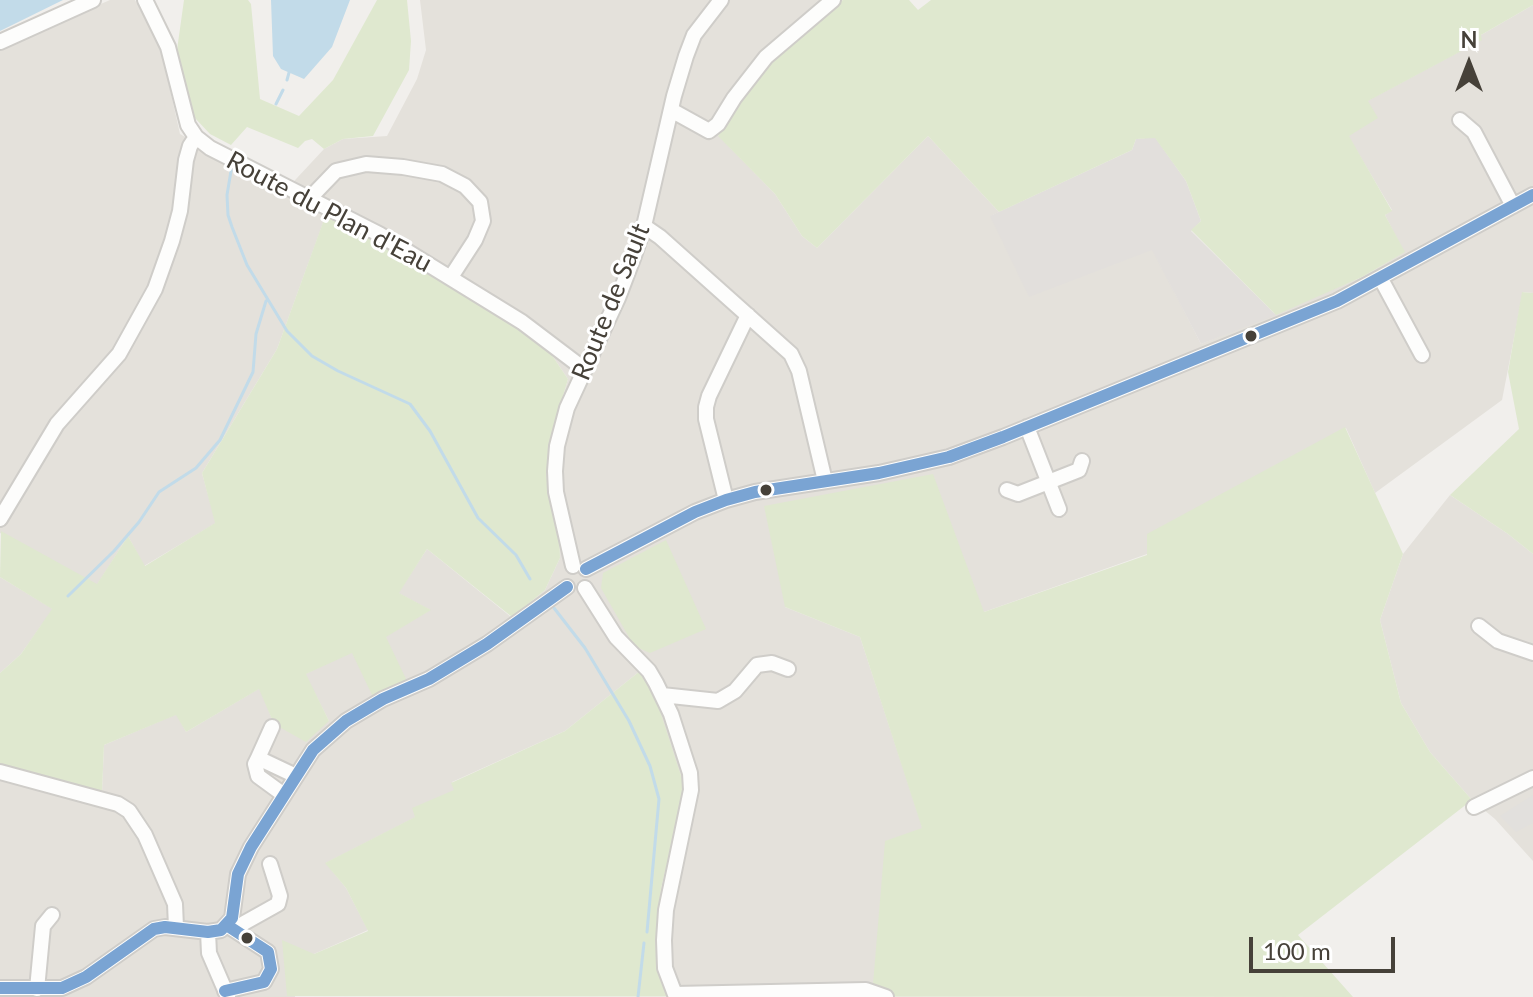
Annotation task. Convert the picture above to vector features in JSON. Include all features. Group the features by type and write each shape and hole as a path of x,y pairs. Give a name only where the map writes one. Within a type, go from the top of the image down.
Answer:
{"street":[{"path":"0,42 93,0"},
{"name":"Route du Plan d'Eau","path":"145,0 168,47 188,125 196,137 210,148 379,234 451,277 522,322 584,369"},
{"name":"Route de Sault","path":"579,567 556,492 557,446 567,408 618,298 644,226 671,110 694,35 721,0"},
{"path":"671,110 709,131 718,124 766,57 833,0"},
{"path":"1460,120 1474,132 1513,206"},
{"path":"0,519 57,424 119,354 155,289 172,241 180,211 186,160 196,137"},
{"path":"310,198 336,171 366,164 442,174 465,186 480,202 483,221 475,240 451,277"},
{"path":"567,587 564,574 726,500 755,492 879,473 949,457 1027,427 1337,301 1533,195"},
{"path":"644,226 791,354 796,363 825,481"},
{"path":"1381,279 1422,355"},
{"path":"726,500 706,419 706,407 748,315"},
{"path":"1027,427 1059,509"},
{"path":"1007,490 1018,494 1079,470 1082,461"},
{"path":"567,587 578,591 585,588 590,576 579,567"},
{"path":"208,932 209,953 226,994 264,982 271,969 268,952 233,928 238,874 251,847 313,750 346,721 383,699 429,679 487,644 567,587"},
{"path":"585,588 616,637 649,671 686,755 691,787 666,910 664,958 676,995 866,990 886,997"},
{"path":"1479,626 1498,641 1533,653"},
{"path":"662,695 718,701 735,691 757,665 772,663 788,669"},
{"path":"272,727 255,764 258,776 284,795"},
{"path":"258,758 296,776"},
{"path":"0,772 118,804 129,811 145,835 175,904 176,927"},
{"path":"1474,807 1533,778"},
{"path":"0,988 62,988 86,977 154,929 176,927 208,932 244,923 278,904 280,896 270,864"},
{"path":"37,989 43,926 52,915"}],"shaded area":[{"path":"110,0 135,0 161,49 180,134 283,193 324,149 343,139 387,136 417,79 426,50 420,0 843,0 823,12 718,135 775,194 802,236 817,248 928,136 999,212 991,216 1153,250 1201,344 1362,277 1404,252 1385,215 1392,210 1348,136 1367,101 1481,40 1481,35 1533,5 1533,293 1523,292 1502,400 1375,493 1346,428 1147,554 984,612 785,607 860,637 923,829 872,997 672,990 656,954 661,889 685,788 640,671 565,731 452,782 455,790 416,817 326,863 346,888 368,930 314,954 287,996 295,997 0,997 0,769 102,792 104,745 177,714 186,732 260,688 274,724 329,721 305,674 386,636 430,610 398,593 427,549 511,617 545,590 560,558 559,526 546,476 555,424 568,379 541,339 326,215 277,349 202,473 216,523 144,566 128,536 97,585 0,533 0,48"},
{"path":"1155,137 1186,181 1201,221 1191,231 1276,315 1201,344 1152,250 1029,297 990,216 1132,150 1136,139"},
{"path":"1450,495 1533,554 1533,861 1495,819 1472,800 1430,752 1401,703 1380,620 1403,554"},
{"path":"0,577 53,609 21,654 0,673"},
{"path":"1533,795 1533,823 1516,832 1500,816"}],"green space":[{"path":"184,0 248,0 251,4 260,99 299,116 333,80 377,0 407,0 411,41 409,70 373,136 343,139 324,149 312,139 298,148 247,127 231,145 210,134 194,117 176,57"},
{"path":"843,0 909,0 918,10 931,0 1533,0 1533,5 1481,35 1482,40 1368,101 1378,118 1349,136 1392,211 1385,215 1405,252 1362,277 1276,315 1191,230 1201,221 1186,181 1155,138 1136,139 1132,150 999,212 928,136 817,248 802,236 775,194 718,136 768,54"},
{"path":"326,214 541,339 568,379 555,424 546,476 559,526 560,558 545,590 512,617 427,549 399,593 431,610 386,637 407,681 373,697 352,653 306,674 329,721 306,742 274,724 259,689 186,732 176,715 104,745 102,792 0,769 0,673 21,654 52,609 0,577 1,531 97,584 128,536 145,566 215,523 202,473 277,349"},
{"path":"1522,292 1533,293 1533,554 1450,495 1519,429 1508,372"},
{"path":"1345,427 1403,554 1380,620 1401,703 1430,752 1472,800 1298,935 1353,997 287,996 282,940 314,954 368,931 346,888 325,863 415,817 412,808 454,790 451,783 565,731 640,671 650,680 685,788 661,889 656,954 672,989 872,996 885,841 922,828 860,637 785,607 764,506 933,474 984,612 1147,555 1147,534"},
{"path":"666,540 706,629 650,653 634,646 601,588 603,573"}],"water":[{"path":"0,0 63,0 0,31"},
{"path":"271,0 350,0 332,47 304,79 281,69 273,56"}],"waterway":[{"path":"287,80 290,69"},
{"path":"276,104 283,90"},
{"path":"232,165 227,195 228,215 247,265 287,331 312,356 410,404 430,431 478,518 516,555 530,579"},
{"path":"68,596 114,551 159,492 196,468 220,440 253,372 256,334 266,301"},
{"path":"554,608 585,648 629,721 650,766 659,799 647,932"},
{"path":"638,997 644,943"}],"transit line":[{"path":"586,569 695,512 726,500 755,492 879,473 949,457 1003,437 1337,301 1533,195"},
{"path":"0,988 62,988 86,977 154,929 221,930 232,918 238,874 251,847 313,750 346,721 383,699 429,679 487,644 567,587"},
{"path":"225,991 264,982 271,969 268,952 228,926"}]}
